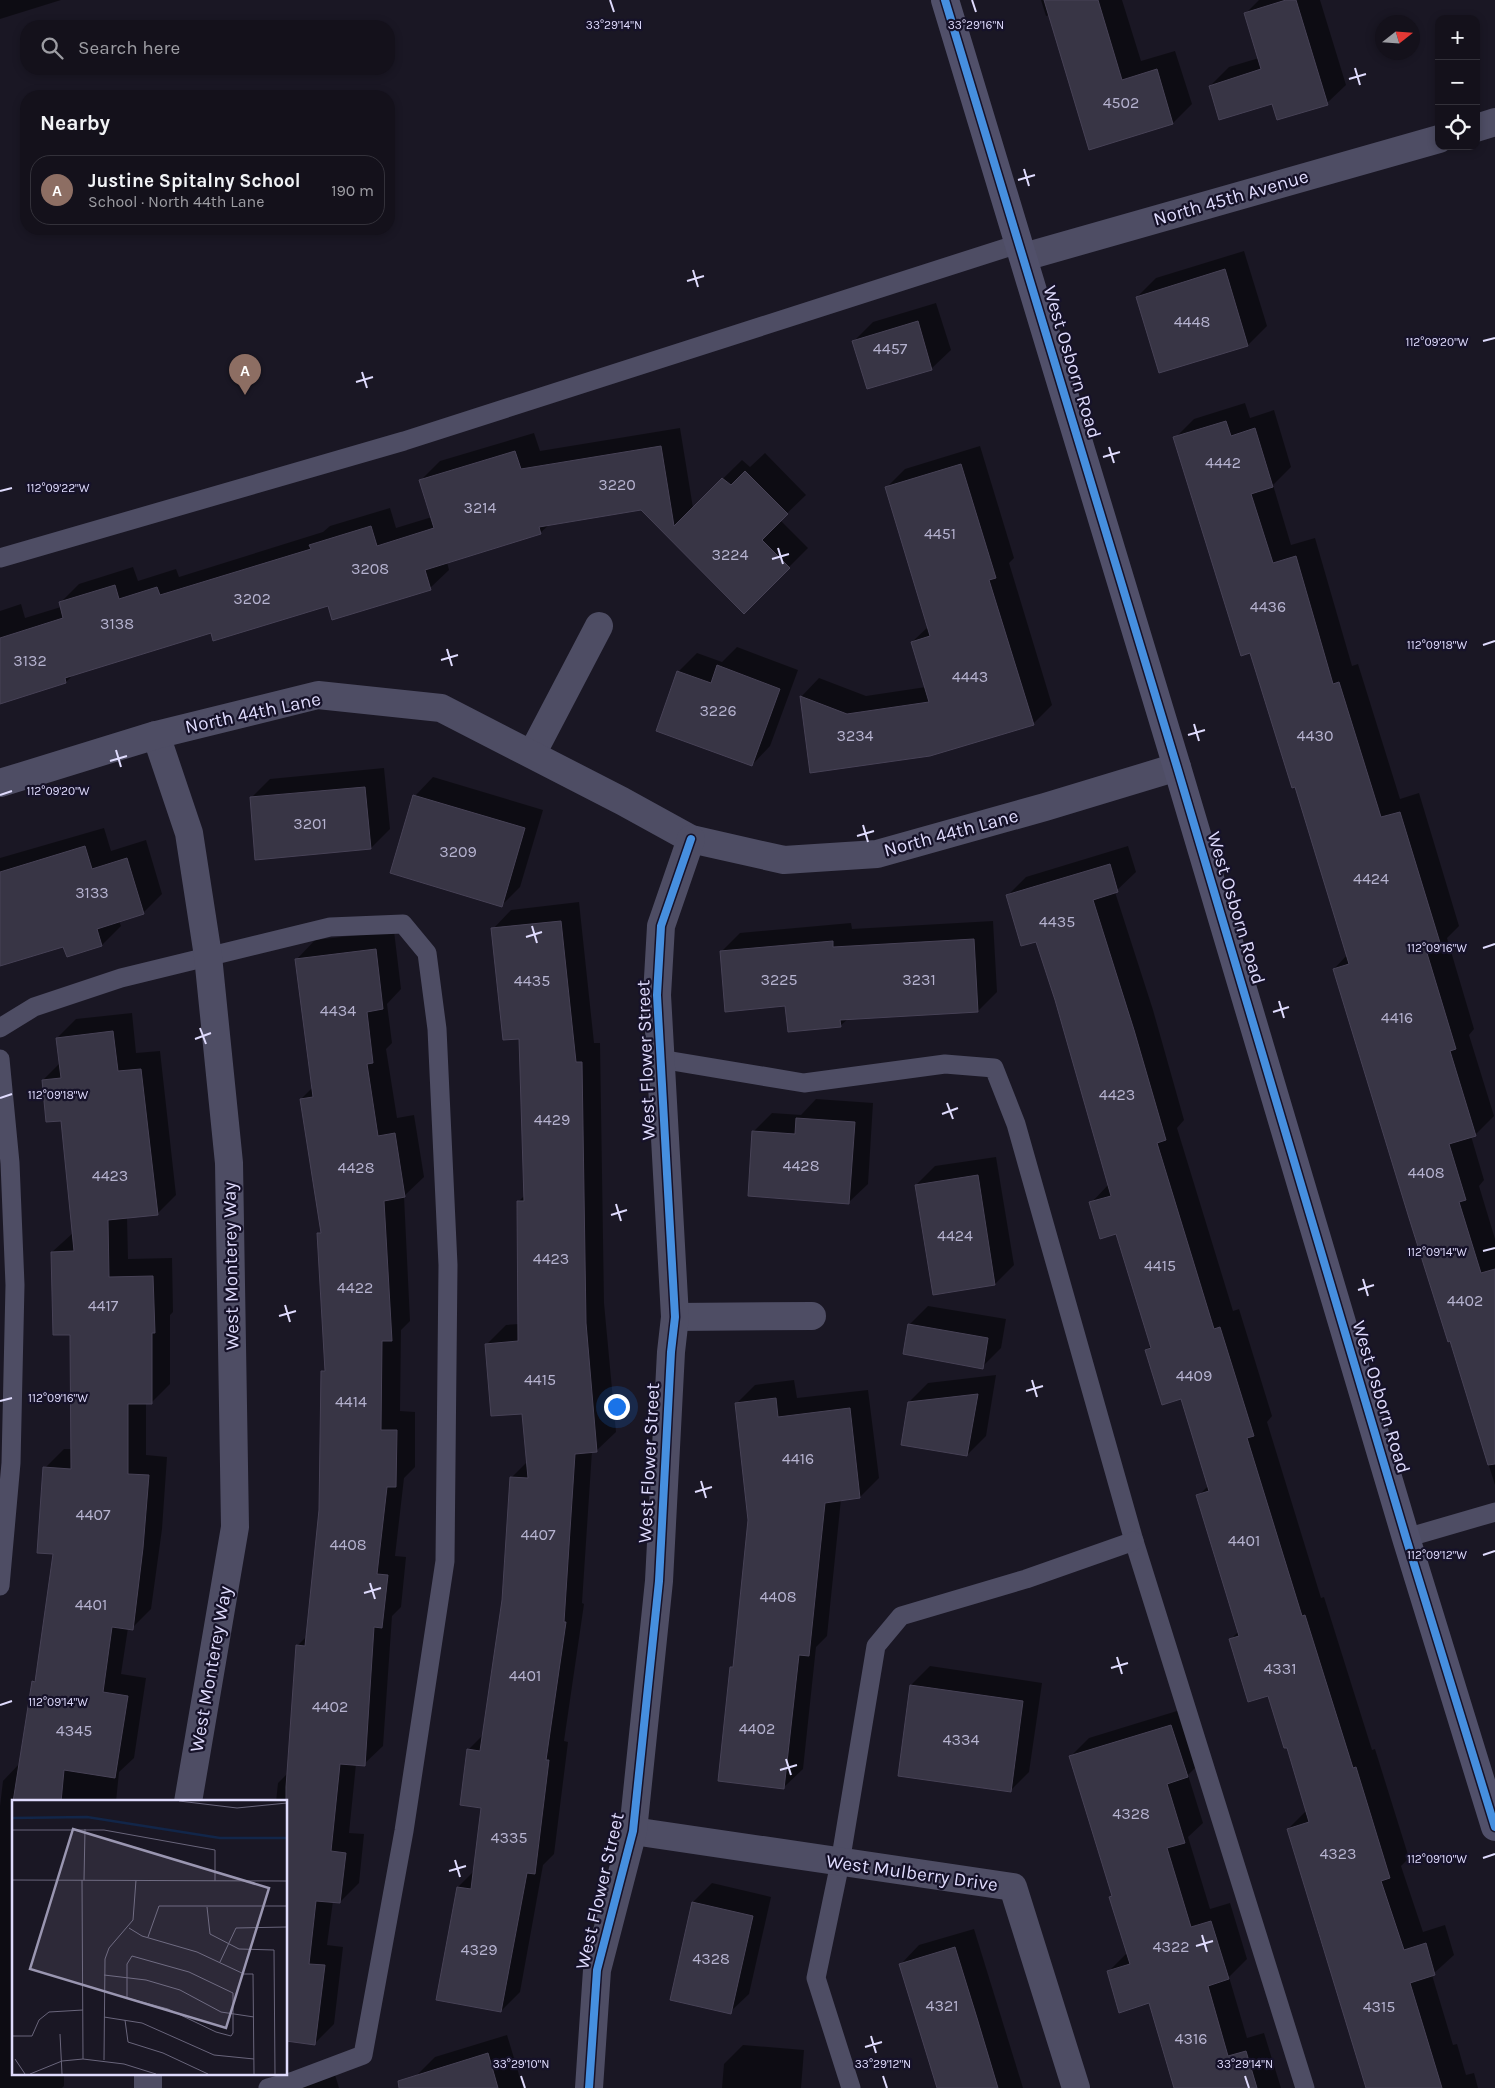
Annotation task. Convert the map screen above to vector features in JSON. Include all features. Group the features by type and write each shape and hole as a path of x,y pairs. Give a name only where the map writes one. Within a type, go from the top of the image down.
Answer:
{"street":[{"name":"West Osborn Road","path":"945,0 1177,767 1406,1538 1495,1827"},
{"path":"1480,127 1495,122"},
{"name":"North 45th Avenue","path":"1021,250 1435,140"},
{"path":"532,754 599,626"},
{"name":"North 44th Lane","path":"0,783 156,735 318,695 441,708 691,839 784,860 877,854 1045,807 1177,767"},
{"name":"West Monterey Way","path":"156,735 189,833 208,956 229,1163 235,1528 188,1800"},
{"name":"West Flower Street","path":"589,2088 597,1970 634,1830 659,1581 671,1352 675,1318 657,995 661,926 691,839"},
{"path":"675,1318 812,1316"},
{"name":"West Mulberry Drive","path":"634,1830 840,1863 1012,1887 1076,2088"}],"lane":[{"path":"0,558 404,441 1021,250"},
{"path":"0,1028 34,1007 120,978 330,927 403,924 427,953 437,1030 448,1265 446,1561 404,1831 362,2055 294,2081 268,2088"},
{"path":"0,1059 10,1163 15,1285 11,1463 0,1586"},
{"path":"660,1059 804,1083 945,1064 994,1068 1016,1124 1134,1541 1305,2088"},
{"path":"1406,1538 1495,1512"},
{"path":"851,2088 816,1978 840,1863 876,1646 901,1616 1026,1579 1134,1541"}],"building":[{"path":"1044,0 1098,0 1122,80 1157,69 1173,124 1089,150"},
{"path":"1286,0 1296,0 1328,105 1277,120 1272,104 1219,120 1209,86 1261,69 1244,13"},
{"path":"1225,269 1248,346 1159,373 1136,297"},
{"path":"918,321 932,370 867,389 852,341"},
{"path":"1226,421 1231,436 1255,428 1273,487 1251,494 1273,563 1296,556 1333,684 1339,682 1381,817 1400,812 1441,946 1426,950 1456,1049 1450,1051 1476,1136 1449,1144 1466,1200 1459,1202 1481,1273 1495,1269 1495,1464 1488,1465 1450,1341 1448,1342 1409,1218 1333,969 1349,964 1295,787 1292,788 1250,653 1241,656 1173,437"},
{"path":"661,446 674,526 722,478 731,485 745,471 788,514 762,540 790,568 744,614 641,510 539,527 541,534 425,570 431,590 332,620 328,606 213,641 211,633 65,678 66,683 0,704 0,638 63,618 59,602 115,585 119,599 157,587 160,595 311,549 309,545 371,526 377,546 434,528 419,480 515,451 521,469"},
{"path":"961,464 996,578 989,580 1034,725 930,756 810,773 800,696 847,714 929,702 911,642 930,636 885,487"},
{"path":"717,665 780,689 752,766 656,731 677,671 711,683"},
{"path":"365,787 371,849 255,860 250,797"},
{"path":"413,795 525,828 502,907 390,873"},
{"path":"85,846 92,869 127,858 144,914 97,929 102,946 67,957 63,947 0,966 0,872"},
{"path":"1110,864 1118,892 1093,900 1166,1140 1157,1143 1214,1329 1220,1327 1254,1436 1247,1438 1302,1616 1305,1615 1353,1768 1356,1767 1390,1878 1381,1881 1404,1950 1426,1943 1435,1975 1410,1983 1442,2088 1366,2088 1287,1829 1309,1822 1287,1748 1284,1748 1268,1696 1248,1702 1229,1639 1239,1636 1196,1495 1209,1491 1181,1399 1162,1405 1145,1350 1151,1348 1116,1234 1100,1239 1089,1202 1111,1196 1055,1000 1036,942 1021,946 1006,895"},
{"path":"561,921 576,1062 582,1062 586,1323 597,1452 575,1454 564,1622 566,1622 546,1760 549,1760 535,1874 527,1873 501,2012 436,2000 457,1887 471,1889 481,1808 460,1805 467,1749 480,1751 502,1600 510,1477 528,1478 522,1414 491,1416 485,1344 518,1341 517,1201 524,1201 519,1039 503,1040 491,928"},
{"path":"974,939 978,1012 840,1020 841,1027 788,1032 785,1006 725,1012 720,951 833,941 833,947"},
{"path":"376,949 383,1009 367,1012 373,1063 367,1064 378,1136 395,1133 405,1197 384,1201 392,1341 382,1341 381,1430 397,1430 396,1487 387,1487 377,1574 388,1575 382,1628 374,1627 365,1766 340,1764 331,1851 346,1853 340,1903 316,1901 309,1964 325,1965 315,2045 288,2041 288,1800 286,1800 286,1787 296,1645 305,1646 319,1510 321,1371 325,1371 317,1233 321,1233 300,1099 313,1097 295,959"},
{"path":"113,1031 118,1071 141,1069 158,1215 108,1220 109,1277 153,1276 155,1333 152,1333 152,1404 128,1404 128,1474 149,1475 143,1548 133,1630 112,1627 103,1692 128,1696 115,1778 64,1770 61,1800 13,1800 32,1681 35,1682 53,1554 37,1553 43,1467 71,1469 70,1335 53,1335 51,1252 74,1251 61,1121 46,1122 42,1080 61,1078 56,1038"},
{"path":"796,1118 855,1122 849,1204 748,1196 752,1131 795,1134"},
{"path":"978,1175 995,1285 933,1295 915,1185"},
{"path":"908,1324 988,1338 983,1369 903,1354"},
{"path":"978,1394 967,1456 901,1445 908,1402"},
{"path":"776,1398 778,1417 850,1408 860,1498 825,1503 809,1656 799,1655 784,1789 718,1781 730,1667 733,1667 748,1520 735,1403"},
{"path":"910,1685 1023,1701 1011,1792 898,1776"},
{"path":"1171,1725 1188,1777 1167,1784 1185,1843 1167,1848 1191,1927 1211,1921 1229,1979 1208,1986 1228,2056 1246,2051 1257,2088 1174,2088 1149,2003 1119,2013 1107,1971 1130,1964 1109,1897 1112,1896 1069,1756"},
{"path":"692,1902 753,1916 731,2014 670,2000"},
{"path":"955,1947 998,2088 937,2088 899,1964"},
{"path":"488,2053 498,2088 399,2088 398,2081"}],"cycle path":[{"path":"945,0 1177,767 1406,1538 1495,1827"},
{"path":"589,2088 597,1970 633,1831 659,1581 671,1352 675,1317 657,995 661,926 691,839"}],"place":[{"name":"Justine Spitalny School","path":"245,395"}]}
